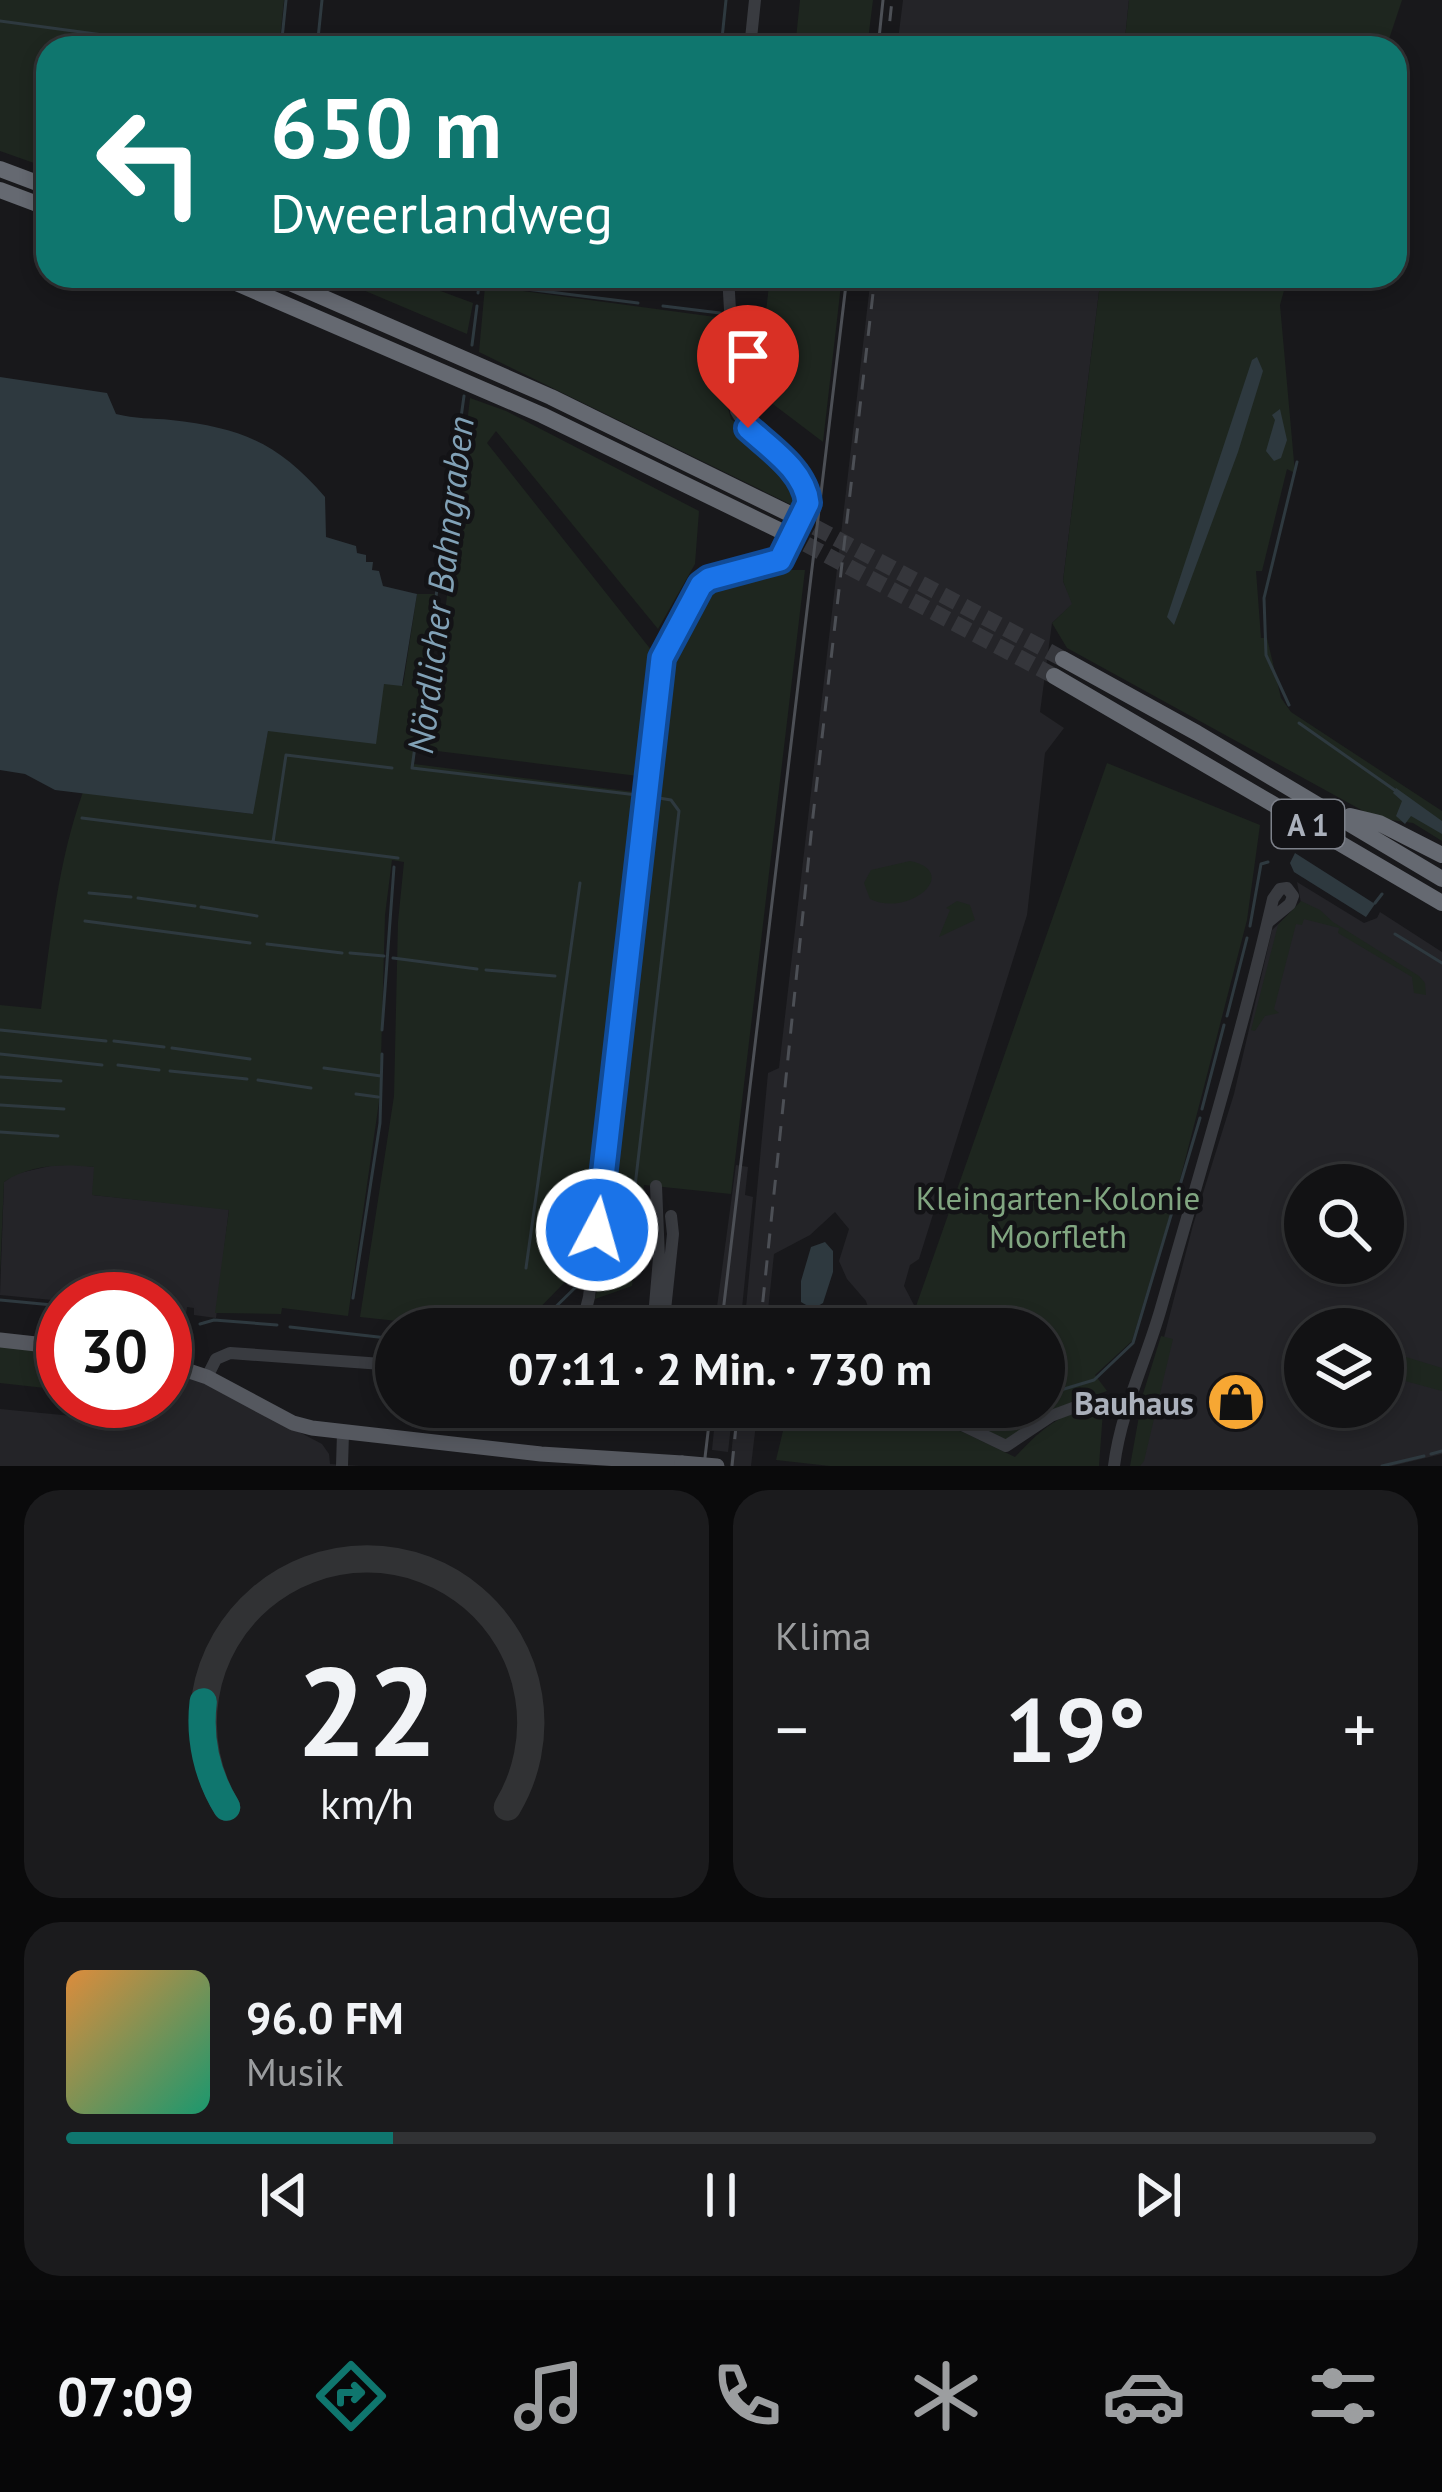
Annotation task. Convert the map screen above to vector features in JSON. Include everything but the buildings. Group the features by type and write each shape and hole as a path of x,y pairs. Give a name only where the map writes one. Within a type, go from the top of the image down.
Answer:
{"highway":[{"path":"0,169 36,182"},
{"path":"0,190 36,204"},
{"path":"248,288 789,525 551,398 301,288"},
{"name":"A 1","path":"1064,658 1442,879"},
{"name":"A 1","path":"1054,676 1442,903"},
{"path":"1327,810 1378,823 1442,855"}],"main road":[{"path":"0,1340 36,1344"},
{"path":"192,1371 293,1423 343,1433 717,1466"}],"street":[{"path":"751,36 754,0"},
{"path":"584,1308 593,1268 662,658 701,585 780,560 808,503 804,486 789,466 736,411 729,288"},
{"path":"1114,1466 1124,1414 1198,1189 1268,922"},
{"path":"654,1308 659,1258 656,1186"},
{"path":"664,1308 671,1216"},
{"path":"207,1376 216,1359 230,1353 375,1363"},
{"path":"1065,1411 1086,1403 1124,1414"},
{"path":"969,1428 1006,1446 1034,1428"},
{"path":"342,1466 343,1433"}],"shaded area":[{"path":"903,0 1129,0 1125,36 898,36"},
{"path":"870,288 1100,288 1063,581 1073,604 1052,623 1040,712 1064,728 1045,753 1027,915 919,1259 910,1265 904,1286 915,1308 868,1308 839,1261 849,1229 835,1212 810,1235 774,1254 768,1308 746,1308 768,1073 779,1068"},
{"path":"1257,357 1263,371 1238,452 1174,625 1167,617 1252,360"},
{"path":"0,377 107,393 116,414 196,423 239,434 274,451 308,479 325,497 326,537 356,546 357,553 366,555 366,562 373,562 372,570 379,571 383,586 417,594 402,686 384,684 376,744 268,731 253,814 55,790 25,774 0,770"},
{"path":"1280,409 1287,440 1281,458 1274,461 1266,451 1275,420 1272,415"},
{"path":"1396,788 1442,821 1442,834 1411,816 1405,824 1396,816 1402,801 1393,793"},
{"path":"1295,853 1375,904 1366,917 1294,872 1290,863"},
{"path":"1297,882 1364,923 1380,912 1442,952 1442,1454 1392,1466 1140,1466 1146,1407 1193,1225 1234,1094 1272,930 1301,903"},
{"path":"63,1163 95,1167 93,1195 229,1209 216,1318 194,1315 192,1272 36,1272 36,1298 0,1295 4,1182 15,1174"},
{"path":"736,1165 748,1167 745,1195 753,1197 742,1308 717,1308"},
{"path":"825,1242 833,1251 833,1272 823,1303 815,1308 801,1302 801,1281 811,1247"},
{"path":"192,1379 322,1444 330,1464 360,1466 0,1466 0,1409 36,1412 36,1428 192,1428"},
{"path":"708,1428 731,1428 728,1452 712,1450 714,1430"},
{"path":"734,1428 756,1428 751,1466 730,1466"}],"green space":[{"path":"0,0 284,0 280,36 36,36 36,164 0,151"},
{"path":"800,0 873,0 868,36 796,36"},
{"path":"1129,0 1402,0 1390,36 1125,36"},
{"path":"358,288 432,288 473,303 467,334"},
{"path":"485,288 723,318 724,394 731,419 781,462 801,492 798,508 479,352"},
{"path":"769,288 841,288 823,442 757,392"},
{"path":"1100,288 1285,288 1280,305 1295,473 1287,469 1262,571 1256,571 1261,638 1267,638 1281,698 1291,712 1442,811 1442,841 1413,823 1376,818 1067,648 1052,623 1072,604 1063,581"},
{"path":"470,398 506,411 699,511 695,564 658,629 496,431 487,443 652,651 638,776 429,750"},
{"path":"770,570 805,570 731,1194 644,1185 632,1286 595,1299 604,1256 671,652 708,596 731,582"},
{"path":"417,594 434,594 414,764 635,792 586,1268 540,1308 375,1308 375,1319 360,1317 394,1096 404,862 392,860 385,915 380,1095 348,1316 282,1308 281,1314 215,1313 229,1210 92,1195 94,1167 48,1167 4,1182 0,1274 0,1005 41,1009 61,872 83,792 252,814 268,731 384,683 403,685"},
{"name":"Kleingarten-Kolonie Moorfleth","path":"1107,763 1260,825 1247,920 1176,1195 1132,1341 1095,1375 1107,1391 1065,1406 1065,1308 915,1308"},
{"path":"910,861 931,874 924,891 900,903 870,899 864,883 871,870"},
{"path":"957,901 970,905 975,920 939,937 950,910 946,908"},
{"path":"1301,901 1419,976 1426,995 1414,993 1412,977 1338,933 1339,928 1304,919 1302,925 1296,924 1274,1009 1279,1013 1265,1016 1251,1030 1278,925"},
{"path":"1161,1336 1173,1339 1144,1461 1130,1466 1143,1394"},
{"path":"0,1346 36,1349 36,1387 0,1383"},
{"path":"1404,1356 1442,1368 1442,1391 1404,1381"},
{"path":"1089,1408 1103,1411 1099,1466 830,1466 776,1460 784,1428 949,1428 1015,1457 1046,1428 1065,1428 1066,1416"},
{"name":"Kleingarten-Kolonie Moorfleth","path":"965,1428 1025,1428 1005,1440"}],"waterway":[{"path":"282,36 286,0"},
{"path":"318,36 322,0"},
{"path":"722,36 726,0"},
{"path":"0,21 110,36"},
{"path":"478,293 479,288"},
{"path":"519,288 638,303"},
{"path":"472,345 477,306"},
{"path":"663,306 720,313"},
{"name":"Nördlicher Bahngraben","path":"750,408 758,314"},
{"name":"Nördlicher Bahngraben","path":"464,396 412,768 637,795"},
{"path":"1289,705 1266,655 1264,598 1297,462"},
{"path":"1299,723 1396,791"},
{"path":"273,842 286,755 392,768"},
{"name":"Nördlicher Bahngraben","path":"601,1272 623,1266 628,1246 679,811 671,800 653,797"},
{"path":"82,818 398,858"},
{"path":"1250,926 1261,864 1268,862"},
{"path":"382,1030 394,867"},
{"path":"526,1268 580,883"},
{"path":"89,893 131,897"},
{"path":"1375,903 1382,894"},
{"path":"138,898 195,906"},
{"path":"201,907 257,916"},
{"path":"85,921 250,943"},
{"path":"1395,934 1442,963"},
{"path":"1227,1016 1247,938"},
{"path":"267,944 342,953"},
{"path":"350,953 384,956"},
{"path":"393,958 477,969"},
{"path":"486,970 555,976"},
{"path":"1202,1109 1224,1025"},
{"path":"0,1030 106,1041"},
{"path":"114,1041 164,1047"},
{"path":"172,1048 250,1059"},
{"path":"0,1054 102,1065"},
{"path":"353,1298 380,1123 382,1054"},
{"path":"118,1065 159,1070"},
{"path":"324,1068 381,1076"},
{"path":"170,1071 247,1079"},
{"path":"0,1077 61,1081"},
{"path":"258,1080 311,1088"},
{"path":"356,1094 378,1097"},
{"path":"0,1105 64,1109"},
{"path":"1065,1389 1094,1380 1133,1343 1200,1118"},
{"path":"0,1132 58,1136"},
{"path":"554,1308 583,1280"},
{"path":"0,1300 36,1303"},
{"path":"200,1324 214,1320 277,1325"},
{"path":"290,1327 375,1337"},
{"path":"1431,1454 1442,1451"},
{"path":"1382,1466 1424,1456"}],"tunnel":[{"path":"794,516 1063,659"},
{"path":"785,533 1054,676"}],"tram line":[{"path":"879,36 883,0"},
{"path":"724,1308 846,288"},
{"path":"704,1466 709,1428"}],"railway":[{"path":"888,36 892,0"},
{"path":"762,1308 874,288"},
{"path":"732,1466 736,1428"}],"place":[{"name":"Bauhaus","path":"1236,1402"}],"route":[{"path":"597,1230 662,658 701,585 780,560 808,503 808,493 789,466 748,428"}]}
